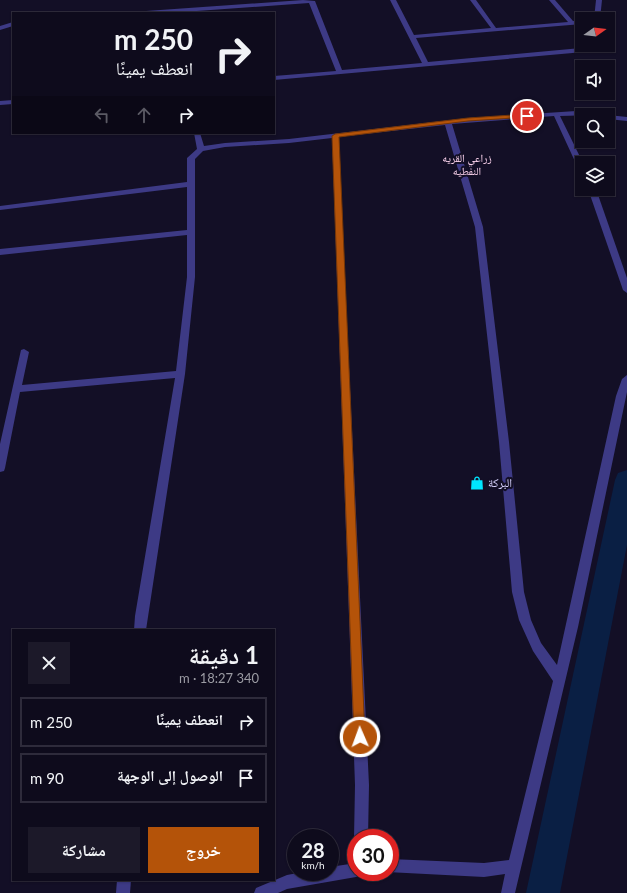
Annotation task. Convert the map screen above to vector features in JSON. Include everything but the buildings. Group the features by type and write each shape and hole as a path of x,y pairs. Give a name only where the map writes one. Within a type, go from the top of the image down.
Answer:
{"street":[{"path":"157,12 312,0 340,72"},
{"path":"393,0 426,64"},
{"path":"473,0 495,30"},
{"path":"552,0 572,23"},
{"path":"598,12 599,0"},
{"path":"412,37 575,23"},
{"path":"0,28 12,24"},
{"path":"275,78 575,49"},
{"path":"0,103 12,102"},
{"path":"140,629 180,374 191,277 191,158 201,149 225,145 289,141 448,122 575,113"},
{"path":"556,114 576,156"},
{"path":"615,118 627,119"},
{"path":"448,122 479,227 504,442 518,592 525,620 537,647 559,679"},
{"path":"197,134 201,149"},
{"path":"335,136 362,785 361,829"},
{"path":"0,208 191,184"},
{"path":"594,196 627,290"},
{"path":"0,252 191,232"},
{"path":"0,468 24,352"},
{"path":"16,389 180,374"},
{"path":"508,893 559,679 621,396 627,379"},
{"path":"399,866 484,870 514,866"},
{"path":"261,893 287,882 347,872"},
{"path":"123,893 124,881"}],"waterway":[{"path":"543,893 627,480"}],"place":[{"name":"البركة","path":"477,483"}],"district":[{"name":"زراعي القريه النفطيه","path":"467,164"}],"route":[{"path":"360,737 335,136 468,120 527,116"}]}
